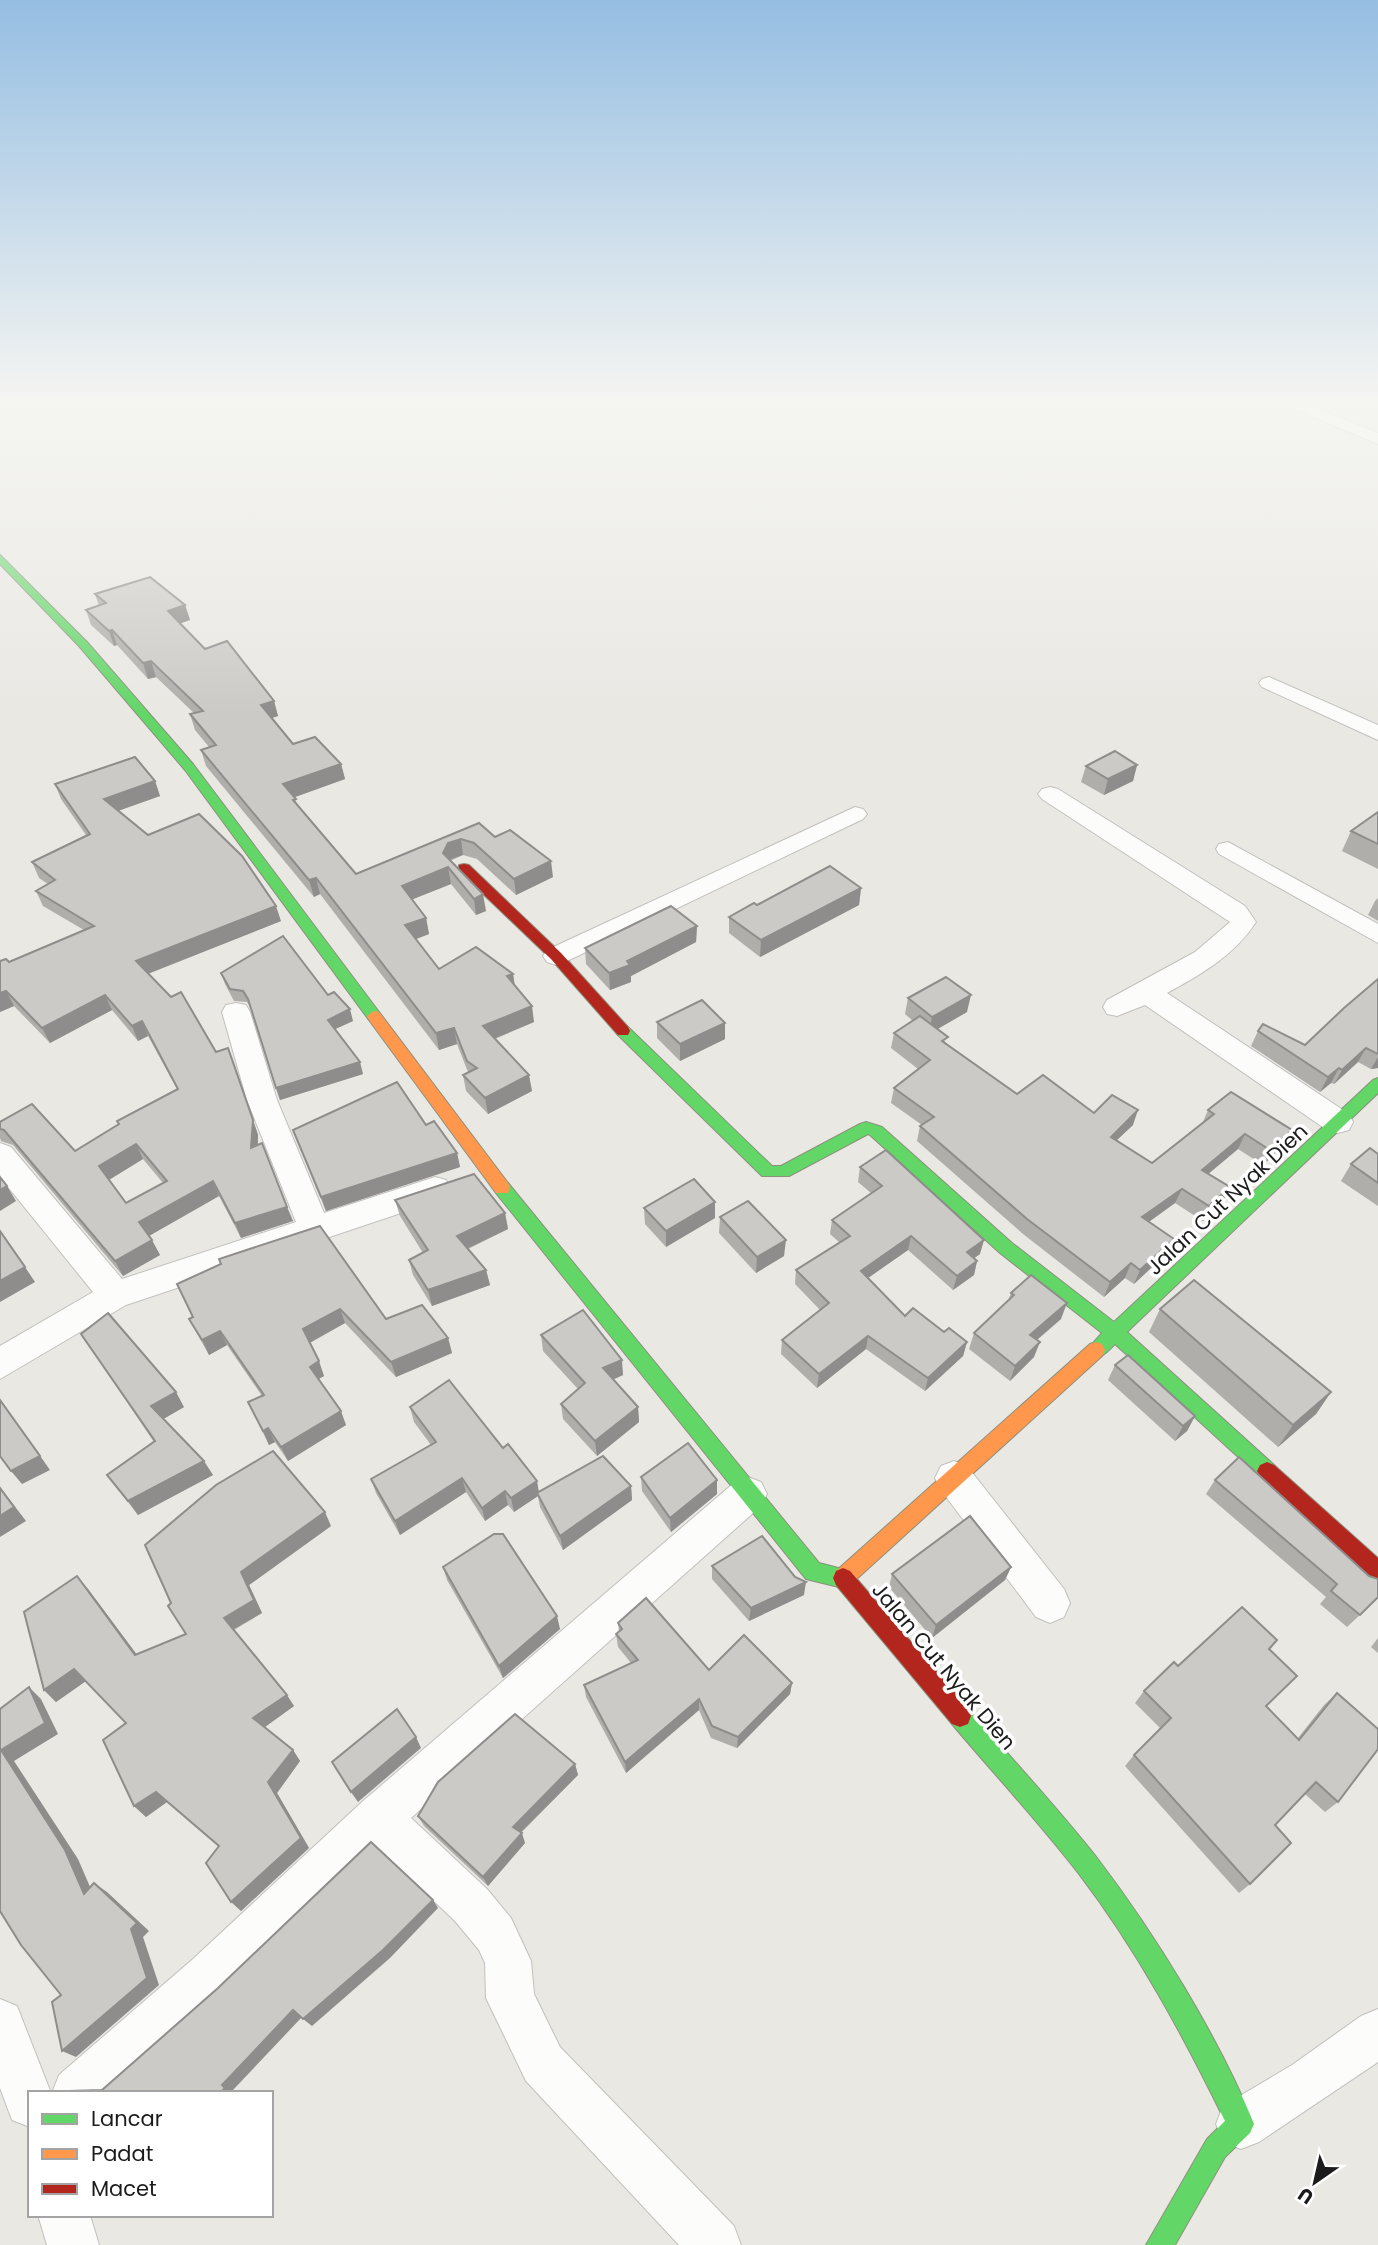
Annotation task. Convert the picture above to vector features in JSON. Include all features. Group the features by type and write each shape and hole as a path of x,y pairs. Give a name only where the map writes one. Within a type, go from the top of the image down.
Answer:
{"street":[{"path":"0,558 83,644 190,767 489,1171 748,1494 813,1572 843,1578"},
{"path":"1269,682 1378,733"},
{"path":"1050,794 1241,918 1241,926 1218,948 1147,993 1117,1007"},
{"path":"556,956 855,814"},
{"path":"1228,849 1378,935"},
{"path":"464,869 556,956 631,1039 768,1172 783,1172 866,1128 872,1129 1006,1248 1115,1333 1377,1570"},
{"path":"1147,993 1338,1122"},
{"path":"236,1012 262,1100 314,1228"},
{"name":"Jalan Cut Nyak Dien","path":"1241,2124 1208,2057 1103,1886 843,1578 1115,1333 1338,1122 1375,1091"},
{"path":"0,1155 115,1296"},
{"path":"0,1364 115,1296 489,1171"},
{"path":"954,1478 1050,1602"},
{"path":"79,2091 211,1976 378,1818 748,1494"},
{"path":"378,1818 471,1905 495,1934 508,1961 510,1998 543,2064 715,2245"},
{"path":"0,2023 28,2097"},
{"path":"1160,2245 1216,2148 1241,2124 1309,2082 1378,2033"},
{"path":"65,2217 73,2245"}],"building":[{"path":"150,577 185,605 168,611 205,649 227,641 274,701 261,705 293,744 315,737 341,764 283,784 296,799 293,800 356,874 479,823 495,837 510,830 551,861 514,879 474,843 461,839 448,843 443,853 483,894 474,899 448,867 402,886 426,918 405,925 439,969 476,947 513,974 507,976 532,1006 483,1026 529,1075 485,1098 463,1075 477,1068 467,1061 454,1028 436,1033 316,878 309,880 201,750 216,745 190,714 203,711 151,661 143,663 112,630 109,631 86,610 106,603 95,594"},
{"path":"1115,751 1137,765 1108,779 1086,766"},
{"path":"135,757 155,781 104,799 148,835 199,814 242,856 276,906 136,961 171,997 181,992 216,1052 228,1048 253,1120 251,1148 262,1143 287,1207 235,1223 213,1181 139,1222 152,1240 115,1261 4,1130 0,1129 0,1122 32,1104 75,1151 119,1124 117,1121 178,1089 142,1021 132,1026 105,995 42,1028 6,991 0,993 0,961 6,959 9,962 94,926 36,891 55,880 32,862 90,834 55,784","holes":["136,1144 167,1181 126,1203 99,1166"]},
{"path":"1378,812 1378,844 1351,831"},
{"path":"830,866 861,888 761,940 729,917 754,903 757,905"},
{"path":"671,906 697,926 627,961 630,965 609,973 585,948"},
{"path":"283,936 328,995 334,992 350,1009 328,1020 360,1062 276,1088 248,999 243,991 230,989 221,973"},
{"path":"946,977 971,995 932,1017 908,998"},
{"path":"1378,979 1378,1054 1366,1048 1342,1070 1339,1068 1328,1077 1258,1031 1263,1024 1305,1045"},
{"path":"702,1000 725,1023 680,1044 657,1022"},
{"path":"920,1016 948,1037 942,1041 1017,1094 1043,1075 1094,1113 1112,1095 1138,1110 1111,1137 1152,1163 1214,1114 1208,1110 1231,1092 1292,1130 1270,1150 1245,1134 1202,1170 1230,1187 1209,1206 1182,1189 1142,1217 1174,1239 1140,1270 1131,1263 1110,1282 1027,1219 920,1126 934,1117 894,1088 930,1060 894,1033"},
{"path":"397,1082 426,1125 434,1121 457,1153 321,1197 293,1130"},
{"path":"1370,1148 1378,1154 1378,1183 1351,1164"},
{"path":"886,1150 984,1240 967,1252 977,1261 957,1276 911,1236 861,1271 905,1316 913,1308 944,1332 949,1328 967,1342 928,1378 868,1336 819,1374 782,1340 829,1303 796,1270 850,1236 832,1220 882,1186 860,1167"},
{"path":"474,1174 505,1213 457,1236 486,1270 428,1290 409,1260 428,1250 395,1200"},
{"path":"0,1177 7,1186 0,1190"},
{"path":"694,1179 715,1202 666,1231 644,1208"},
{"path":"748,1201 786,1240 757,1257 720,1217"},
{"path":"320,1226 386,1319 422,1305 448,1338 391,1362 340,1309 303,1329 319,1361 310,1367 341,1411 281,1447 268,1428 263,1431 248,1402 264,1395 220,1331 202,1340 189,1319 193,1317 177,1284 221,1264 219,1259"},
{"path":"0,1231 25,1267 0,1281"},
{"path":"1031,1275 1067,1303 1030,1335 1040,1342 1015,1366 974,1333"},
{"path":"1194,1280 1331,1392 1293,1425 1160,1309"},
{"path":"583,1310 622,1360 603,1368 638,1407 595,1441 561,1404 585,1383 541,1335"},
{"path":"108,1313 176,1392 151,1406 204,1461 128,1501 107,1475 155,1441 81,1334"},
{"path":"1128,1355 1195,1416 1183,1426 1115,1365"},
{"path":"449,1380 503,1448 508,1444 537,1481 511,1498 505,1491 482,1508 462,1478 395,1521 371,1479 436,1442 410,1407"},
{"path":"0,1400 40,1456 11,1471 0,1456"},
{"path":"688,1443 717,1480 670,1518 641,1477"},
{"path":"273,1451 325,1512 241,1572 254,1600 224,1618 287,1695 253,1718 293,1750 268,1782 301,1838 231,1902 206,1863 219,1846 156,1792 134,1806 103,1740 126,1723 74,1669 44,1690 24,1612 77,1576 135,1655 186,1634 168,1606 171,1603 145,1545 216,1485"},
{"path":"603,1456 631,1486 560,1536 537,1493"},
{"path":"1239,1457 1369,1576 1378,1579 1378,1597 1360,1615 1331,1591 1337,1584 1215,1480"},
{"path":"0,1488 14,1507 0,1516"},
{"path":"970,1516 1011,1567 936,1625 892,1574"},
{"path":"494,1534 503,1534 557,1616 499,1666 443,1567"},
{"path":"762,1536 795,1577 806,1582 751,1608 712,1566"},
{"path":"646,1598 709,1670 744,1635 792,1683 738,1737 712,1726 699,1699 625,1762 584,1685 638,1660 616,1634 622,1629 618,1623"},
{"path":"1242,1607 1277,1640 1269,1649 1297,1676 1266,1706 1299,1740 1337,1693 1378,1729 1378,1749 1338,1802 1316,1782 1275,1825 1291,1843 1250,1884 1134,1755 1171,1718 1144,1691 1174,1662 1178,1666"},
{"path":"29,1687 45,1723 1,1750 65,1850 84,1894 94,1883 137,1923 131,1929 147,1978 62,2051 52,2002 61,1995 21,1945 0,1911 0,1709"},
{"path":"397,1709 416,1737 351,1792 332,1762"},
{"path":"515,1714 575,1764 513,1827 522,1833 483,1877 418,1816 438,1782"},
{"path":"371,1842 433,1900 383,1950 303,2019 293,2010 222,2085 225,2088 222,2091 70,2091 102,2090 218,1988"}],"traffic: fast":[{"path":"0,558 83,644 189,767 374,1016"},
{"path":"623,1031 768,1172 783,1172 866,1128 876,1131 1006,1248 1115,1333 1267,1471"},
{"path":"1096,1350 1378,1084"},
{"path":"502,1188 813,1572 843,1578"},
{"path":"960,1716 1034,1801 1104,1888 1177,2003 1241,2124 1216,2148 1160,2245"}],"traffic: slow":[{"path":"374,1016 502,1188"},
{"path":"843,1578 1096,1350"}],"traffic: jam":[{"path":"464,868 556,956 623,1031"},
{"path":"1267,1471 1376,1570"},
{"path":"843,1578 960,1716"}]}
